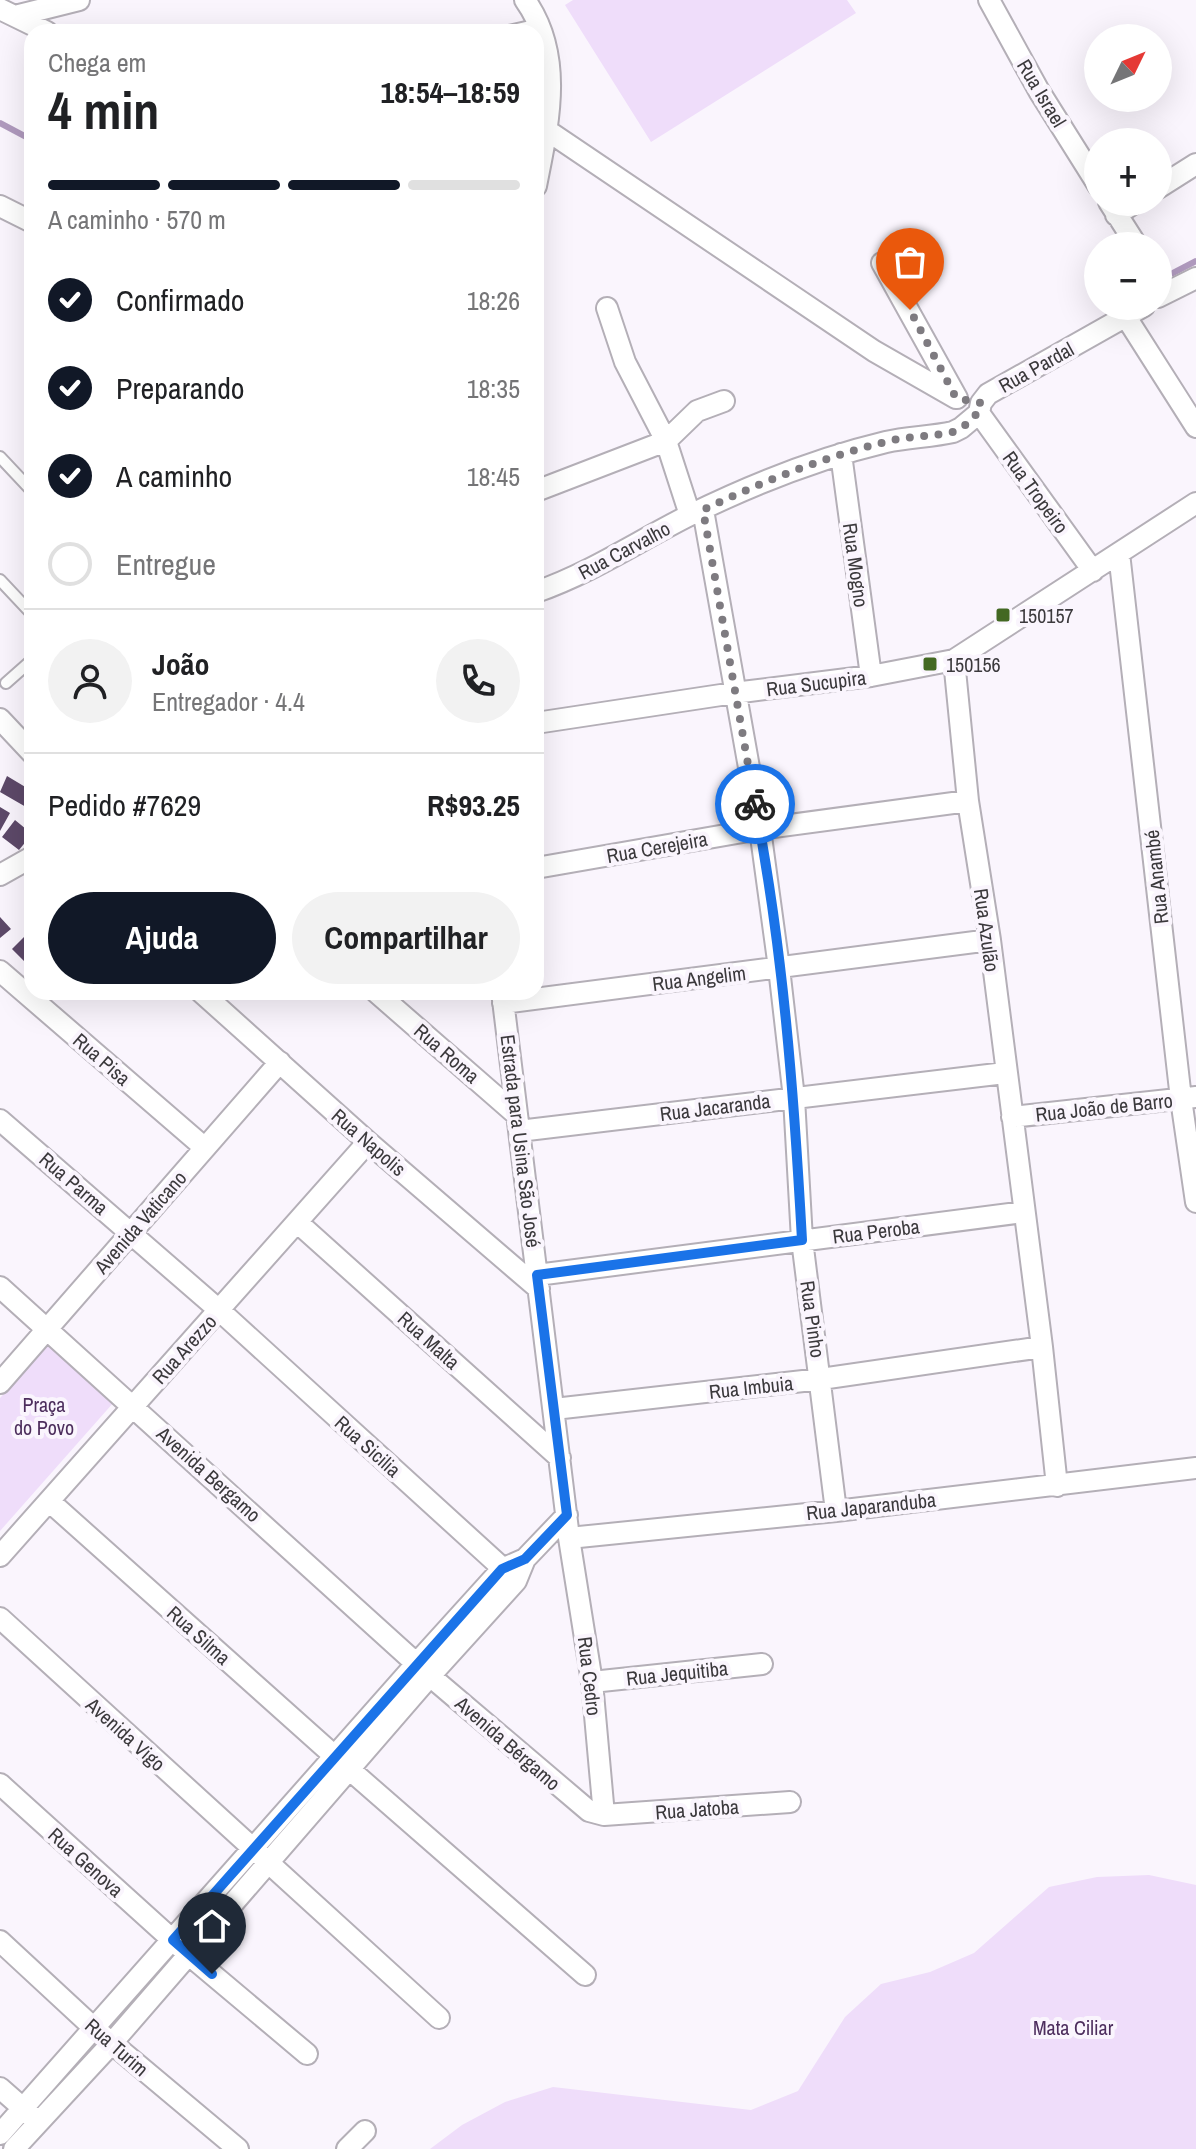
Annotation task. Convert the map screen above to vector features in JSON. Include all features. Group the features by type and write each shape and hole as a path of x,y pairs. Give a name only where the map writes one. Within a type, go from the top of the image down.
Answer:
{"street":[{"path":"7,12 79,0"},
{"name":"Rua Israel","path":"989,0 1039,91 1084,163"},
{"path":"7,12 31,24"},
{"path":"544,56 550,83 548,131 544,143"},
{"path":"548,131 874,351 956,398 980,408"},
{"path":"1172,179 1196,164"},
{"path":"0,206 24,218"},
{"path":"882,263 956,398"},
{"path":"1172,286 1196,278"},
{"name":"Rua Pinho","path":"607,308 625,362 666,441 697,512 760,829 794,1098 802,1240 836,1511"},
{"name":"Rua Pardal","path":"980,408 988,394 1009,380 1120,320"},
{"path":"1128,320 1196,427"},
{"path":"544,488 666,441 697,411 724,401"},
{"name":"Rua Carvalho","path":"544,589 617,557 697,512 741,492 841,454 889,441 953,432 980,408"},
{"name":"Rua Tropeiro","path":"980,408 1093,571"},
{"name":"Rua Mogno","path":"841,454 871,676"},
{"path":"954,660 1196,503"},
{"name":"Rua Anambé","path":"1119,553 1188,1098 1196,1202"},
{"name":"Rua Sucupira","path":"544,722 871,676 954,660"},
{"name":"Rua Azulão","path":"954,660 968,801 990,940 1057,1486"},
{"path":"0,719 24,744"},
{"path":"0,732 24,748"},
{"name":"Rua Cerejeira","path":"544,867 760,829 968,801"},
{"path":"0,875 24,862"},
{"name":"Rua Angelim","path":"544,993 779,968 990,940"},
{"name":"Rua Pisa","path":"0,971 24,992"},
{"name":"Rua Pisa","path":"34,1000 205,1148"},
{"name":"Rua Napolis","path":"210,1000 368,1142 538,1282"},
{"name":"Rua Roma","path":"385,1000 518,1123"},
{"name":"Estrada para Usina São José","path":"503,1000 567,1515"},
{"name":"Avenida Vaticano","path":"0,1383 280,1062"},
{"name":"Rua Jacaranda","path":"518,1123 794,1098 1005,1073"},
{"name":"Rua João de Barro","path":"1012,1117 1188,1098"},
{"name":"Rua Parma","path":"0,1120 219,1310"},
{"name":"Rua Arezzo","path":"0,1556 368,1142"},
{"name":"Rua Peroba","path":"538,1282 802,1240 1024,1212"},
{"name":"Rua Malta","path":"297,1222 560,1458"},
{"name":"Avenida Bergamo","path":"0,1287 423,1669"},
{"name":"Rua Sicilia","path":"219,1310 509,1575"},
{"name":"Rua Imbuia","path":"554,1409 821,1379 1042,1347"},
{"name":"Rua Japaranduba","path":"569,1538 836,1511 1196,1468"},
{"name":"Rua Silma","path":"49,1501 585,1975"},
{"path":"14,2149 31,2115 95,2029 180,1947 423,1669 567,1515"},
{"path":"567,1515 569,1538"},
{"name":"Rua Cedro","path":"569,1538 592,1682 604,1815"},
{"name":"Avenida Vigo","path":"0,1618 439,2018"},
{"name":"Rua Jequitiba","path":"592,1682 762,1664"},
{"name":"Avenida Bérgamo","path":"423,1669 576,1803 604,1815"},
{"name":"Rua Genova","path":"0,1784 180,1947 307,2054"},
{"name":"Rua Jatoba","path":"604,1815 790,1802"},
{"name":"Rua Turim","path":"0,1941 95,2029 238,2149"},
{"path":"0,2134 31,2115 112,2043 180,1947"},
{"path":"0,2088 31,2115"},
{"path":"347,2149 365,2131"}],"lane":[{"path":"513,24 533,7"},
{"path":"0,457 24,482"},
{"path":"0,580 24,606"},
{"path":"6,683 24,667"}],"green space":[{"path":"573,0 847,0 856,13 651,142 565,5"},
{"name":"Praça do Povo","path":"48,1344 114,1402 0,1531 0,1398"},
{"name":"Mata Ciliar","path":"1149,1875 1196,1885 1196,2149 430,2149 462,2125 505,2102 553,2087 751,2110 798,2091 845,2017 881,1984 930,1972 974,1953 1049,1887 1097,1877"}],"building":[{"path":"7,776 24,786 24,806 0,792"},
{"path":"0,807 10,813 0,831"},
{"path":"15,820 24,827 24,844 19,850 2,837"},
{"path":"0,917 11,929 0,938"},
{"path":"24,937 24,961 12,949"}],"waterway":[{"path":"0,123 24,136"},
{"path":"1173,273 1196,261"}],"way so far":[{"path":"755,804 703,510 841,454 889,441 953,432 979,413 981,403 956,398 910,310"}],"place":[{"name":"150157","path":"1003,615"},
{"name":"150156","path":"930,664"}],"route":[{"path":"212,1974 173,1940 502,1569 525,1559 567,1515 537,1275 802,1240 794,1098 755,804"}]}
